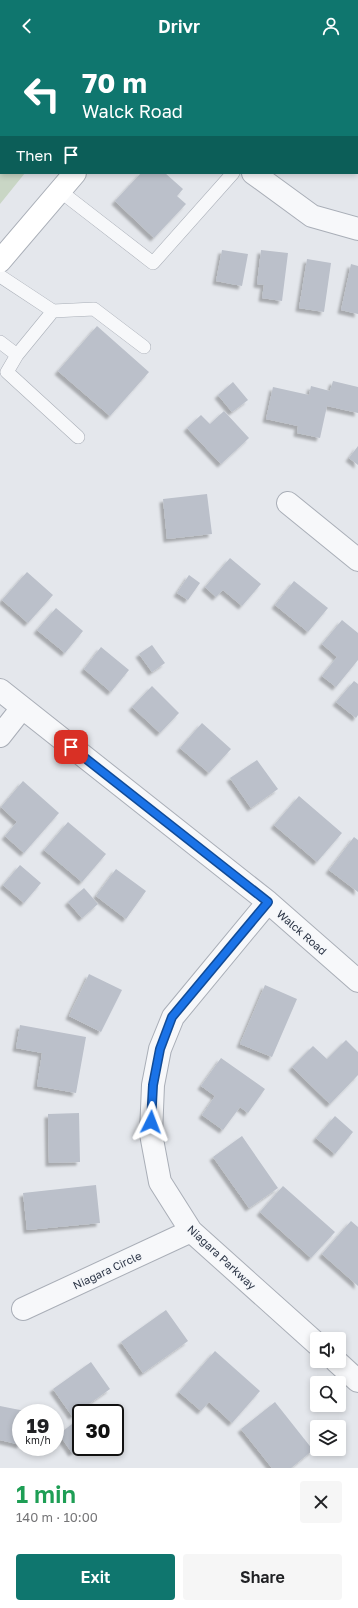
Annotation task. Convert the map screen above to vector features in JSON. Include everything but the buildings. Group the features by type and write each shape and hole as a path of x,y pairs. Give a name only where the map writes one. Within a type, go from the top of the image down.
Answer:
{"street":[{"path":"0,262 74,174"},
{"path":"254,174 312,216 358,229"},
{"path":"288,503 358,560"},
{"name":"Walck Road","path":"0,690 268,902 358,981"},
{"path":"0,736 22,708"},
{"name":"Niagara Parkway","path":"268,902 172,1017 160,1049 153,1085 151,1134 160,1182 191,1231 310,1338"},
{"name":"Niagara Circle","path":"23,1309 191,1231"},
{"path":"344,1368 358,1381"}],"lane":[{"path":"60,191 152,263 232,174"},
{"path":"0,276 53,311 94,309 144,347"},
{"path":"53,311 17,355 7,372 78,437"},
{"path":"0,342 17,355"}],"green space":[{"path":"0,174 24,174 0,204"}],"route":[{"path":"71,747 268,902 172,1017 160,1049 153,1085 151,1122"}]}
